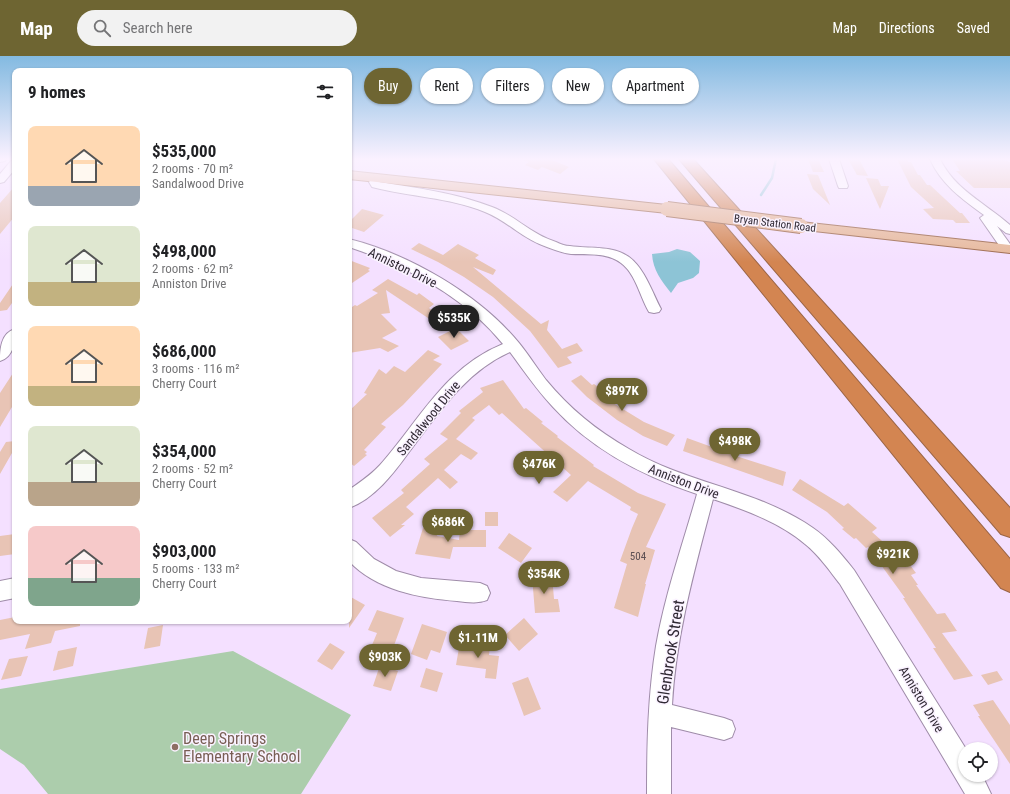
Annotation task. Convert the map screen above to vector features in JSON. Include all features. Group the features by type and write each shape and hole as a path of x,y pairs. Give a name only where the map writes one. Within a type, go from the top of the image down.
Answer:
{"highway":[{"path":"690,193 1010,579"},
{"path":"716,193 1010,526"}],"main road":[{"name":"Bryan Station Road","path":"517,193 1008,248"}],"street":[{"path":"429,193 488,209 501,215 528,235 549,244 569,250 594,251 612,254 625,260 636,272 654,309"},
{"path":"964,193 1010,231"},
{"path":"980,208 1008,248"},
{"name":"Anniston Drive","path":"352,244 382,254 436,281 478,312 512,345 548,392 569,414 605,443 648,468 755,507 787,521 808,535 828,552 847,577 958,759"},
{"path":"0,356 8,341"},
{"name":"Sandalwood Drive","path":"352,498 376,480 386,470 436,405 464,374 492,354 512,345"},
{"name":"Glenbrook Street","path":"659,794 660,713 663,676 671,626 707,490"},
{"path":"352,551 366,564 392,579 419,588 480,593"},
{"path":"0,591 12,589"},
{"path":"660,713 724,729"},
{"path":"972,782 980,794"}],"green space":[{"name":"Deep Springs Elementary School","path":"233,651 351,715 301,794 48,794 24,765 0,749 0,689"}],"water":[{"path":"677,249 690,252 700,261 699,273 693,278 678,283 671,293 656,270 652,254 669,252"}],"building":[{"path":"8,193 12,193 12,220 0,234 0,203"},
{"path":"818,193 825,193 830,205"},
{"path":"873,193 886,193 880,209"},
{"path":"918,193 939,193 960,213 962,213 970,223 956,223 953,220 933,219 923,209 934,208"},
{"path":"362,209 384,215 364,232 352,228 352,219"},
{"path":"419,243 443,255 458,244 479,255 475,258 496,270 493,275 473,267 541,324 549,320 547,330 562,349 577,343 583,351 567,357 572,363 558,368 530,331 493,297 464,277 411,249"},
{"path":"352,261 370,268 368,270 370,271 352,283"},
{"path":"388,279 417,295 419,293 434,304 429,308 436,313 428,318 386,290 390,313 381,314 397,330 382,338 399,346 388,352 380,348 352,353 352,307 355,305 357,306 378,293 372,290"},
{"path":"12,285 12,303 7,310 0,311 0,303"},
{"path":"456,328 469,341 451,350 438,337"},
{"path":"428,350 440,356 433,360 442,364 403,405 381,424 386,427 364,450 367,452 365,454 367,455 354,466 352,464 352,408 367,394 364,393 379,369 386,374 394,366 405,372"},
{"path":"12,375 12,407 0,427 0,393"},
{"path":"581,375 592,385 594,384 617,401 613,403 644,422 675,435 667,446 643,436 617,420 587,397 571,381"},
{"path":"503,380 524,409 526,408 543,422 541,423 594,465 593,466 638,493 666,504 646,547 655,550 645,584 638,617 614,608 627,564 620,561 638,514 630,510 631,507 588,481 567,502 553,492 571,475 502,413 499,415 489,405 472,418 475,420 456,439 478,453 471,460 461,454 444,470 458,482 450,489 438,478 406,507 414,514 401,525 405,525 390,537 372,518 404,493 401,490 430,464 424,459 448,439 440,434 461,413 459,411 483,392 480,388"},
{"path":"687,438 712,447 711,448 786,472 783,486 683,451"},
{"path":"12,441 12,453 0,474 0,452 6,442"},
{"path":"800,479 844,506 848,503 877,528 872,532 891,549 902,563 907,561 916,573 911,575 918,585 916,585 937,614 945,613 957,631 942,633 973,676 954,680 933,648 936,648 903,598 905,598 868,547 866,548 856,538 854,539 842,529 844,528 827,512 792,490"},
{"path":"485,512 498,512 498,526 485,526"},
{"path":"423,528 438,530 437,536 459,540 460,530 486,530 486,547 453,547 450,559 415,554"},
{"path":"509,533 532,548 521,563 498,548"},
{"path":"12,534 12,554 0,556 0,536"},
{"path":"552,575 554,599 558,599 560,612 535,613 532,576"},
{"path":"352,598 365,605 352,624"},
{"path":"377,610 404,618 392,651 372,645 377,633 368,630"},
{"path":"12,618 12,624 80,624 80,626 55,631 51,643 25,649 30,634 0,640 0,620"},
{"path":"524,618 538,634 519,651 505,635"},
{"path":"422,624 447,632 440,653 431,650 427,660 411,654"},
{"path":"163,625 160,646 144,649 148,628"},
{"path":"460,642 490,646 489,655 499,656 496,679 485,678 486,669 456,665"},
{"path":"330,643 345,652 332,670 317,661"},
{"path":"77,647 73,666 53,671 58,651"},
{"path":"28,656 21,676 1,680 9,659"},
{"path":"380,665 398,671 391,691 373,686"},
{"path":"426,668 443,673 437,692 420,687"},
{"path":"997,671 1003,680 988,685 981,675"},
{"path":"528,677 541,709 524,716 512,683"},
{"path":"993,700 1010,725 1010,764 998,746 998,742 995,742 978,716 980,716 973,705"}],"place":[{"name":"Deep Springs Elementary School","path":"175,747"}]}
